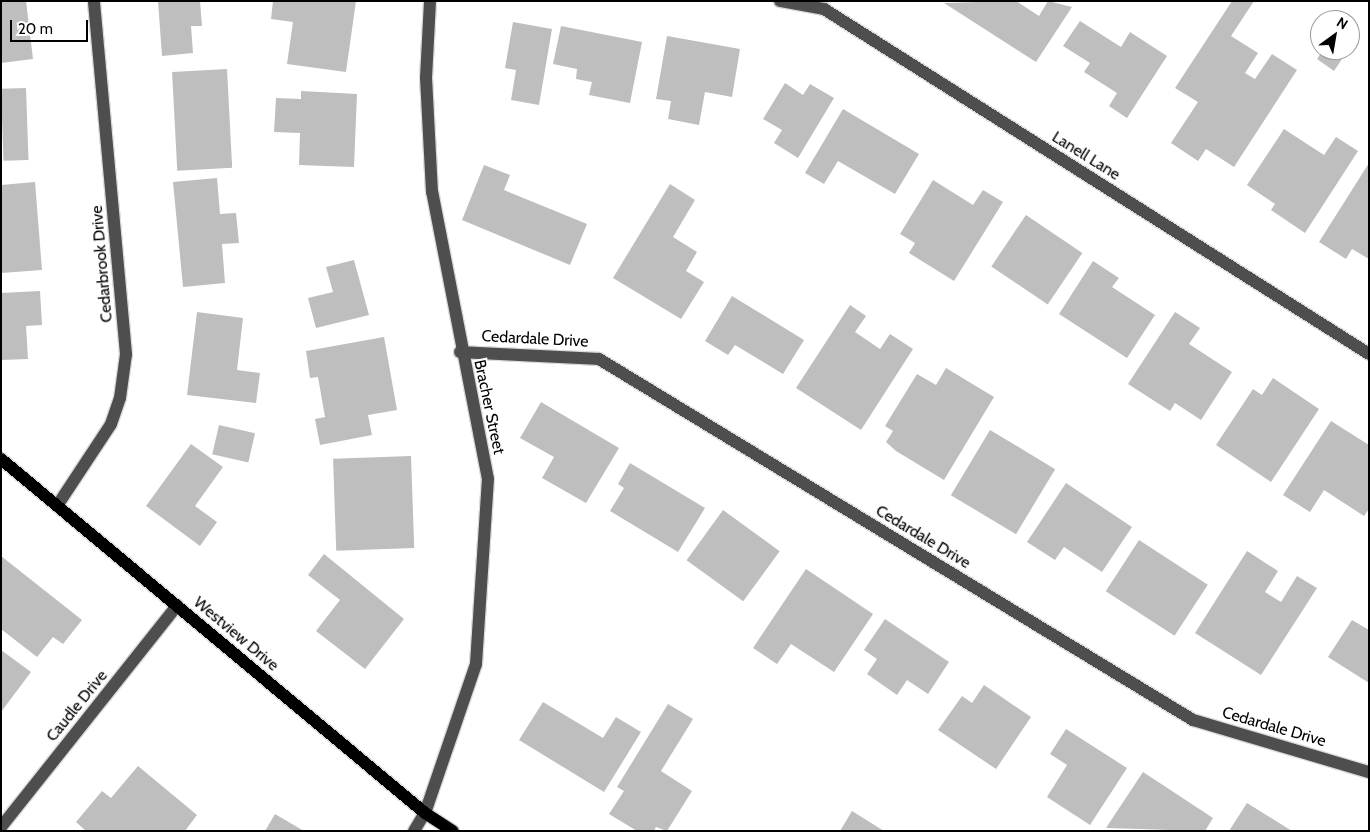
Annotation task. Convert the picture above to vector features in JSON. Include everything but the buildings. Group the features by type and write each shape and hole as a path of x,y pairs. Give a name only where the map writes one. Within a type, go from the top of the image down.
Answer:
{"main road":[{"name":"Westview Drive","path":"1,459 425,813 452,831"}],"street":[{"name":"Cedarbrook Drive","path":"57,506 111,424 120,398 126,354 94,1"},
{"name":"Bracher Street","path":"414,831 425,813 476,664 488,479 460,352 432,192 426,78 430,1"},
{"name":"Lanell Lane","path":"780,1 824,9 1369,354"},
{"name":"Cedardale Drive","path":"460,352 599,359 1193,720 1369,772"},
{"name":"Caudle Drive","path":"1,827 177,606"}]}
